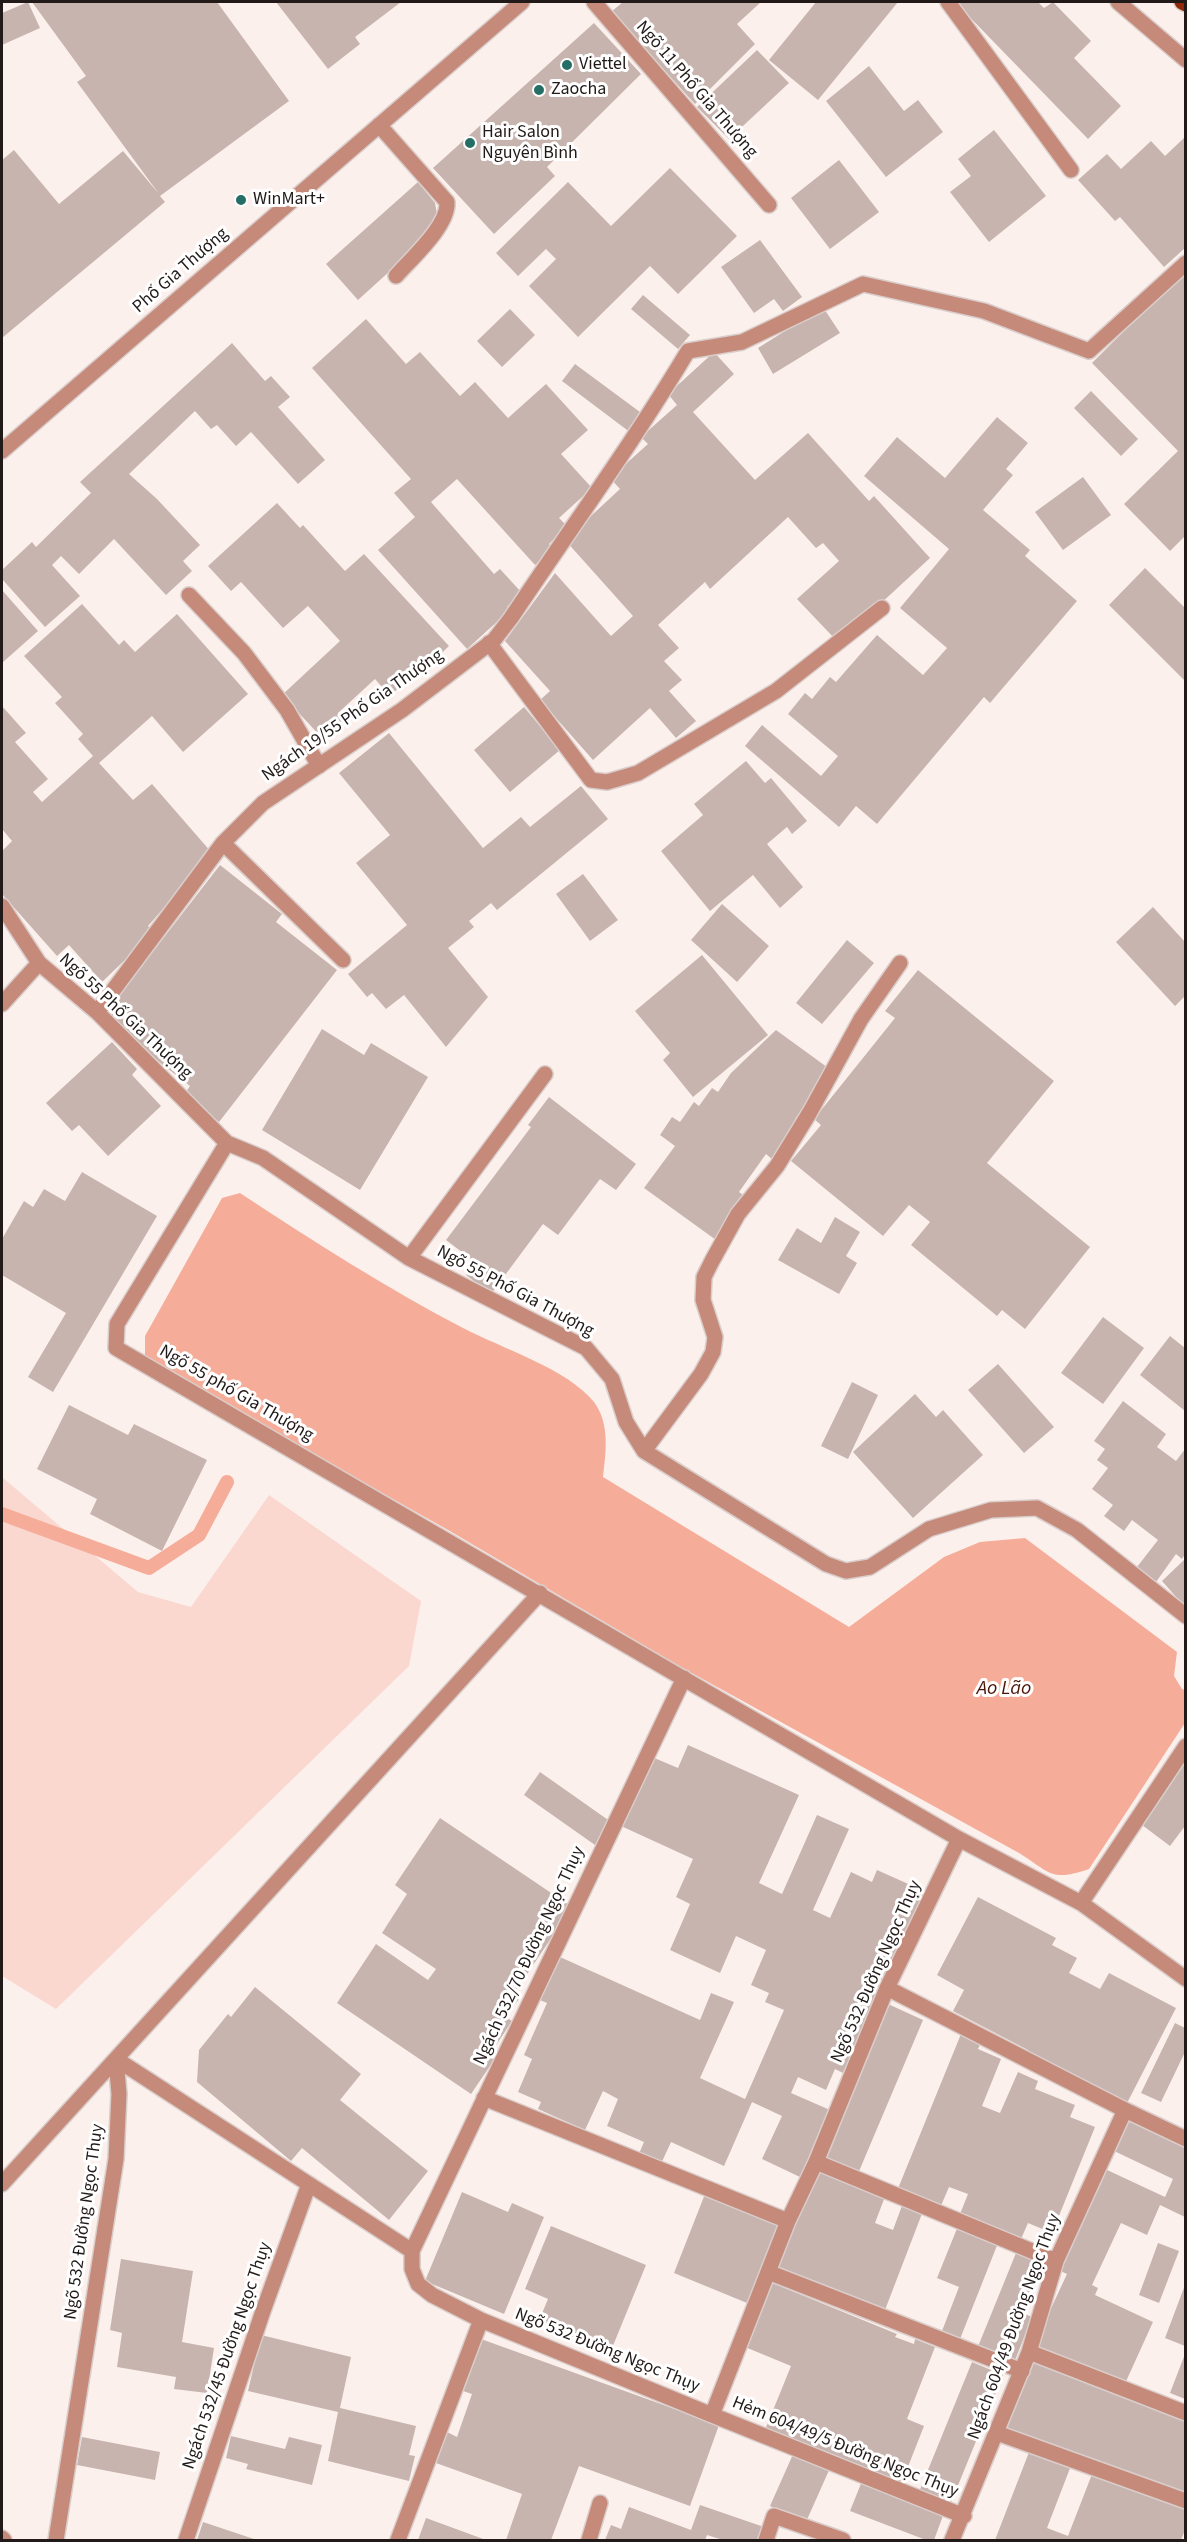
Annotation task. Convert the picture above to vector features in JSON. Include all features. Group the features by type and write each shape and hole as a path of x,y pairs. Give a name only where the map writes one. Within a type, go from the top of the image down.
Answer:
{"street":[{"name":"Phố Gia Thượng","path":"2,451 522,2"},
{"name":"Ngõ 11 Phố Gia Thượng","path":"594,2 769,205"},
{"path":"948,2 1071,170"},
{"path":"1118,2 1185,60"},
{"path":"379,125 447,202 442,223 396,276"},
{"name":"Ngách 19/55 Phố Gia Thượng","path":"97,1012 223,843 263,803 402,710 489,643 511,618 624,448 647,420 688,351 742,342 863,284 984,311 1089,351 1185,263"},
{"path":"189,595 244,653 287,710 319,766"},
{"path":"489,643 591,780 607,783 638,773 776,691 882,608"},
{"path":"223,843 343,960"},
{"name":"Ngõ 55 Phố Gia Thượng","path":"2,906 39,963 97,1012 227,1143 263,1158 410,1258 586,1348 612,1379 626,1422 644,1451 826,1564 846,1571 870,1567 929,1529 991,1510 1037,1508 1077,1530 1185,1616"},
{"path":"2,1004 39,963"},
{"path":"644,1451 701,1374 713,1352 715,1337 703,1300 704,1278 712,1261 738,1214 777,1166 861,1019 900,963"},
{"path":"410,1258 545,1074"},
{"name":"Ngõ 55 phố Gia Thượng","path":"227,1143 117,1324 116,1348 540,1593"},
{"path":"2,2184 540,1593 959,1839 1080,1904 1185,1979"},
{"name":"Ngách 532/70 Đường Ngọc Thụy","path":"412,2251 684,1678"},
{"path":"1080,1904 1185,1746"},
{"name":"Ngõ 532 Đường Ngọc Thụy","path":"412,2251 412,2269 418,2284 432,2295 481,2320 712,2415 788,2221 816,2162 887,1988 959,1839"},
{"path":"887,1988 1185,2139"},
{"path":"116,2059 412,2251"},
{"name":"Ngõ 532 Đường Ngọc Thụy","path":"56,2541 116,2159 119,2094 116,2059"},
{"path":"484,2098 788,2221"},
{"name":"Ngách 604/49 Đường Ngọc Thụy","path":"952,2541 1022,2371 1056,2261 1125,2110"},
{"path":"816,2162 1056,2261"},
{"name":"Ngách 532/45 Đường Ngọc Thụy","path":"186,2541 263,2311 309,2184"},
{"path":"768,2272 1022,2371"},
{"path":"398,2541 481,2320"},
{"path":"1029,2352 1185,2413"},
{"name":"Hẻm 604/49/5 Đường Ngọc Thụy","path":"712,2415 964,2516"},
{"path":"997,2433 1185,2501"},
{"path":"590,2541 600,2503"},
{"path":"766,2541 774,2516 843,2541"}],"shaded area":[{"path":"2,1462 3,1478 138,1592 191,1607 269,1495 421,1601 409,1666 56,2009 2,1976"}],"water":[{"name":"Ao Lão","path":"240,1193 406,1297 463,1328 568,1379 594,1402 603,1419 606,1438 603,1477 849,1627 944,1557 980,1542 1025,1538 1177,1652 1174,1676 1185,1690 1185,1723 1089,1869 1067,1875 1045,1870 1019,1853 679,1666 448,1530 145,1360 145,1336 222,1198"}],"building":[{"path":"28,2 40,28 2,45 2,13"},
{"path":"32,2 217,2 289,101 160,196 165,202 2,338 2,160 14,150 59,204 123,151 159,194 77,82 86,76"},
{"path":"276,2 401,2 355,37 360,44 328,69"},
{"path":"623,2 761,2 737,24 755,44 695,104 611,12"},
{"path":"816,2 898,2 818,100 769,60"},
{"path":"955,2 1038,2 1044,8 1053,2 1091,41 1074,58 1121,106 1088,139"},
{"path":"594,23 641,74 547,167 555,176 494,234 433,168"},
{"path":"757,50 789,83 729,139 697,107"},
{"path":"869,66 904,111 918,100 943,132 886,177 826,101"},
{"path":"994,130 1046,196 989,242 950,192 971,176 958,159"},
{"path":"1185,137 1185,248 1164,267 1120,217 1115,221 1078,180 1107,154 1121,169 1151,141 1165,156"},
{"path":"839,160 879,212 830,249 791,198"},
{"path":"670,168 737,236 678,294 650,266 578,337 529,286 556,259 546,249 518,276 496,253 568,182 611,226"},
{"path":"418,182 435,203 438,220 412,251 358,300 326,264"},
{"path":"760,240 802,297 783,311 774,299 754,313 721,267"},
{"path":"1185,270 1185,536 1170,551 1124,504 1178,451 1092,363"},
{"path":"643,295 690,335 678,349 631,309"},
{"path":"823,307 840,333 773,374 758,348"},
{"path":"510,309 535,335 502,367 477,341"},
{"path":"366,319 406,364 420,352 460,396 475,382 508,418 546,384 588,430 561,454 592,488 559,518 567,526 549,544 553,549 535,565 457,479 431,502 494,574 500,569 522,593 507,607 510,610 467,649 378,550 415,517 394,493 411,479 312,368"},
{"path":"232,343 265,381 271,376 290,397 278,407 325,460 298,484 251,432 236,446 217,425 211,429 195,411 129,474 157,499 200,545 183,561 192,571 166,595 114,539 79,574 61,556 52,565 80,596 45,627 2,579 2,570 32,542 36,547 91,493 80,482"},
{"path":"714,352 734,374 693,412 755,480 808,433 869,501 874,496 930,558 879,605 835,639 797,599 839,561 823,543 816,548 788,517 710,589 705,582 658,625 679,648 664,661 682,680 669,691 696,721 676,738 650,708 593,760 540,700 550,691 505,641 555,573 611,636 633,616 565,540 620,489 610,478 648,444 641,437 677,405 668,394"},
{"path":"575,364 644,415 631,433 562,381"},
{"path":"1091,391 1138,439 1121,456 1074,408"},
{"path":"997,417 1028,443 1006,469 1013,475 983,510 1030,550 1025,556 1077,601 990,703 984,697 877,824 856,806 839,827 745,746 762,725 821,776 838,756 788,714 805,693 812,699 830,677 836,682 877,635 923,675 947,648 900,608 949,549 864,476 897,437 945,478"},
{"path":"1083,477 1111,515 1063,550 1035,512"},
{"path":"277,503 300,528 303,525 345,571 364,554 449,646 418,676 415,672 390,696 375,679 338,713 345,719 323,739 282,695 340,641 308,606 283,628 241,582 231,591 208,566"},
{"path":"1145,568 1184,607 1185,605 1185,681 1109,605"},
{"path":"2,590 38,631 2,663"},
{"path":"82,604 119,645 124,640 135,652 177,614 248,694 183,752 152,716 99,763 133,800 152,784 212,853 148,926 154,932 102,982 69,945 57,956 2,894 2,851 12,841 2,829 2,706 26,733 15,742 48,779 33,792 42,802 93,756 78,739 83,734 55,703 62,697 24,656"},
{"path":"524,707 560,750 510,792 474,750"},
{"path":"389,733 483,848 521,817 530,827 581,786 608,819 497,910 491,903 469,921 474,927 448,948 488,997 446,1047 404,995 386,1009 372,993 367,997 348,974 407,925 356,863 390,835 339,773"},
{"path":"746,761 765,783 771,778 807,821 792,834 787,827 767,844 803,887 780,908 753,875 710,911 661,851 703,815 694,804"},
{"path":"220,865 282,914 276,922 337,970 219,1122 184,1095 190,1086 126,1036 129,1032 106,1012"},
{"path":"583,874 618,920 590,941 556,894"},
{"path":"722,904 769,946 737,982 691,940"},
{"path":"1153,907 1185,942 1185,996 1175,1006 1116,942"},
{"path":"847,940 874,963 822,1024 796,1003"},
{"path":"702,955 768,1035 693,1097 663,1060 670,1053 635,1011"},
{"path":"918,970 1054,1081 987,1163 1090,1247 1025,1329 1002,1310 997,1316 911,1245 930,1222 909,1205 883,1236 791,1161 821,1125 814,1119 895,1018 885,1011"},
{"path":"322,1029 364,1055 371,1043 428,1077 360,1190 262,1130"},
{"path":"776,1030 831,1070 795,1119 800,1123 773,1160 766,1154 739,1192 746,1197 716,1240 644,1188 675,1146 660,1135 672,1117 680,1122 694,1102 699,1106 712,1088 718,1092 731,1073"},
{"path":"112,1042 137,1069 132,1075 161,1106 108,1156 79,1125 72,1131 46,1103"},
{"path":"549,1097 636,1164 616,1190 600,1179 558,1235 543,1224 491,1294 466,1275 475,1262 446,1240 531,1127 528,1125"},
{"path":"82,1172 157,1216 53,1392 28,1377 66,1313 2,1275 2,1239 24,1201 33,1207 44,1189 65,1201"},
{"path":"835,1217 860,1232 846,1256 857,1263 839,1294 778,1260 797,1228 821,1243"},
{"path":"1103,1317 1144,1348 1103,1404 1061,1373"},
{"path":"1170,1336 1185,1348 1185,1411 1140,1375"},
{"path":"998,1364 1054,1427 1024,1453 968,1390"},
{"path":"852,1382 878,1395 848,1459 821,1446"},
{"path":"915,1394 936,1417 943,1410 983,1455 913,1518 853,1452"},
{"path":"1123,1401 1166,1434 1157,1447 1176,1461 1185,1449 1185,1554 1182,1559 1176,1554 1156,1582 1137,1567 1158,1540 1132,1520 1124,1531 1104,1516 1113,1505 1092,1489 1108,1468 1097,1460 1105,1449 1094,1441"},
{"path":"69,1405 128,1435 134,1424 207,1460 162,1551 90,1514 97,1499 37,1469"},
{"path":"1185,1559 1185,1607 1162,1581"},
{"path":"688,1745 799,1795 759,1883 782,1894 817,1815 849,1829 813,1910 830,1918 851,1872 872,1882 877,1870 924,1891 843,2073 835,2069 826,2090 798,2077 791,2093 830,2110 800,2177 762,2159 782,2116 752,2102 724,2166 671,2142 660,2166 638,2156 644,2142 607,2126 618,2099 603,2091 585,2130 538,2109 541,2102 518,2092 532,2059 524,2055 547,2003 540,2000 560,1957 700,2020 711,1993 734,2002 700,2078 745,2099 784,2010 765,2002 769,1993 751,1985 766,1950 736,1936 720,1973 670,1950 690,1904 676,1897 693,1859 621,1826 652,1757 678,1768"},
{"path":"1185,1759 1185,1826 1170,1846 1138,1822"},
{"path":"540,1772 611,1822 595,1845 524,1795"},
{"path":"440,1818 572,1907 513,1995 519,1999 506,2017 512,2021 489,2056 494,2060 471,2094 337,2003 376,1944 428,1980 436,1969 382,1933 407,1894 395,1885"},
{"path":"978,1897 1056,1938 1052,1945 1077,1958 1069,1973 1100,1989 1109,1973 1176,2008 1125,2107 1026,2055 1028,2050 953,2011 964,1990 937,1975"},
{"path":"255,1987 361,2074 340,2100 428,2171 389,2220 302,2148 291,2161 197,2082 199,2050 228,2014 231,2017"},
{"path":"888,2004 923,2020 857,2176 822,2161"},
{"path":"1175,2023 1185,2028 1185,2052 1161,2102 1141,2093"},
{"path":"961,2034 981,2042 978,2049 1001,2059 982,2106 1000,2113 1018,2072 1038,2081 1035,2089 1075,2105 1070,2117 1095,2127 1052,2233 1028,2223 1021,2239 960,2214 968,2194 949,2187 940,2208 897,2191"},
{"path":"1126,2118 1185,2147 1185,2217 1160,2205 1147,2235 1121,2223 1092,2285 1098,2288 1095,2295 1153,2322 1123,2388 1033,2347 1067,2274 1058,2270 1105,2169 1165,2197 1173,2179 1112,2150"},
{"path":"816,2167 886,2194 875,2223 893,2230 903,2203 923,2211 885,2310 778,2268"},
{"path":"462,2192 508,2212 512,2203 544,2217 504,2314 425,2281"},
{"path":"705,2194 779,2223 747,2303 674,2273"},
{"path":"551,2226 646,2265 610,2353 538,2323 548,2299 525,2289"},
{"path":"958,2226 998,2243 960,2339 942,2331 959,2287 937,2278"},
{"path":"1158,2243 1179,2251 1159,2303 1139,2295"},
{"path":"1016,2253 1044,2265 1025,2314 1032,2317 1014,2363 977,2349"},
{"path":"121,2259 193,2271 182,2342 214,2348 207,2393 174,2389 176,2377 117,2367 122,2333 110,2330"},
{"path":"770,2282 897,2334 895,2337 914,2344 915,2339 935,2347 907,2419 924,2426 900,2487 765,2430 791,2366 745,2347"},
{"path":"1185,2285 1185,2346 1165,2338"},
{"path":"261,2335 351,2357 340,2408 416,2426 409,2455 415,2456 409,2481 328,2461 338,2412 248,2391"},
{"path":"481,2339 719,2425 690,2506 579,2466 551,2540 506,2540 522,2494 436,2463 447,2432 457,2437 472,2394 463,2391"},
{"path":"1185,2354 1185,2399 1170,2393"},
{"path":"1027,2360 1185,2417 1185,2495 1002,2428"},
{"path":"972,2362 1003,2375 950,2505 919,2492"},
{"path":"231,2436 285,2449 289,2437 322,2445 312,2485 246,2469 248,2464 226,2458"},
{"path":"82,2437 160,2452 155,2480 77,2465"},
{"path":"1031,2447 1072,2463 1047,2528 1068,2536 1094,2469 1185,2505 1185,2530 1181,2540 995,2540"},
{"path":"794,2452 830,2468 806,2522 770,2506"},
{"path":"862,2481 944,2513 934,2540 926,2540 850,2511"},
{"path":"700,2505 764,2527 760,2540 723,2540 707,2535 705,2540 605,2540 611,2525 621,2529 629,2507 691,2530"},
{"path":"426,2518 486,2540 418,2540"},
{"path":"203,2522 257,2540 197,2540"}],"waterway":[{"path":"2,1514 149,1568 199,1535 227,1482"}],"place":[{"name":"Viettel","path":"567,65"},
{"name":"Zaocha","path":"539,90"},
{"name":"Hair Salon Nguyên Bình","path":"470,143"},
{"name":"WinMart+","path":"241,200"}]}
